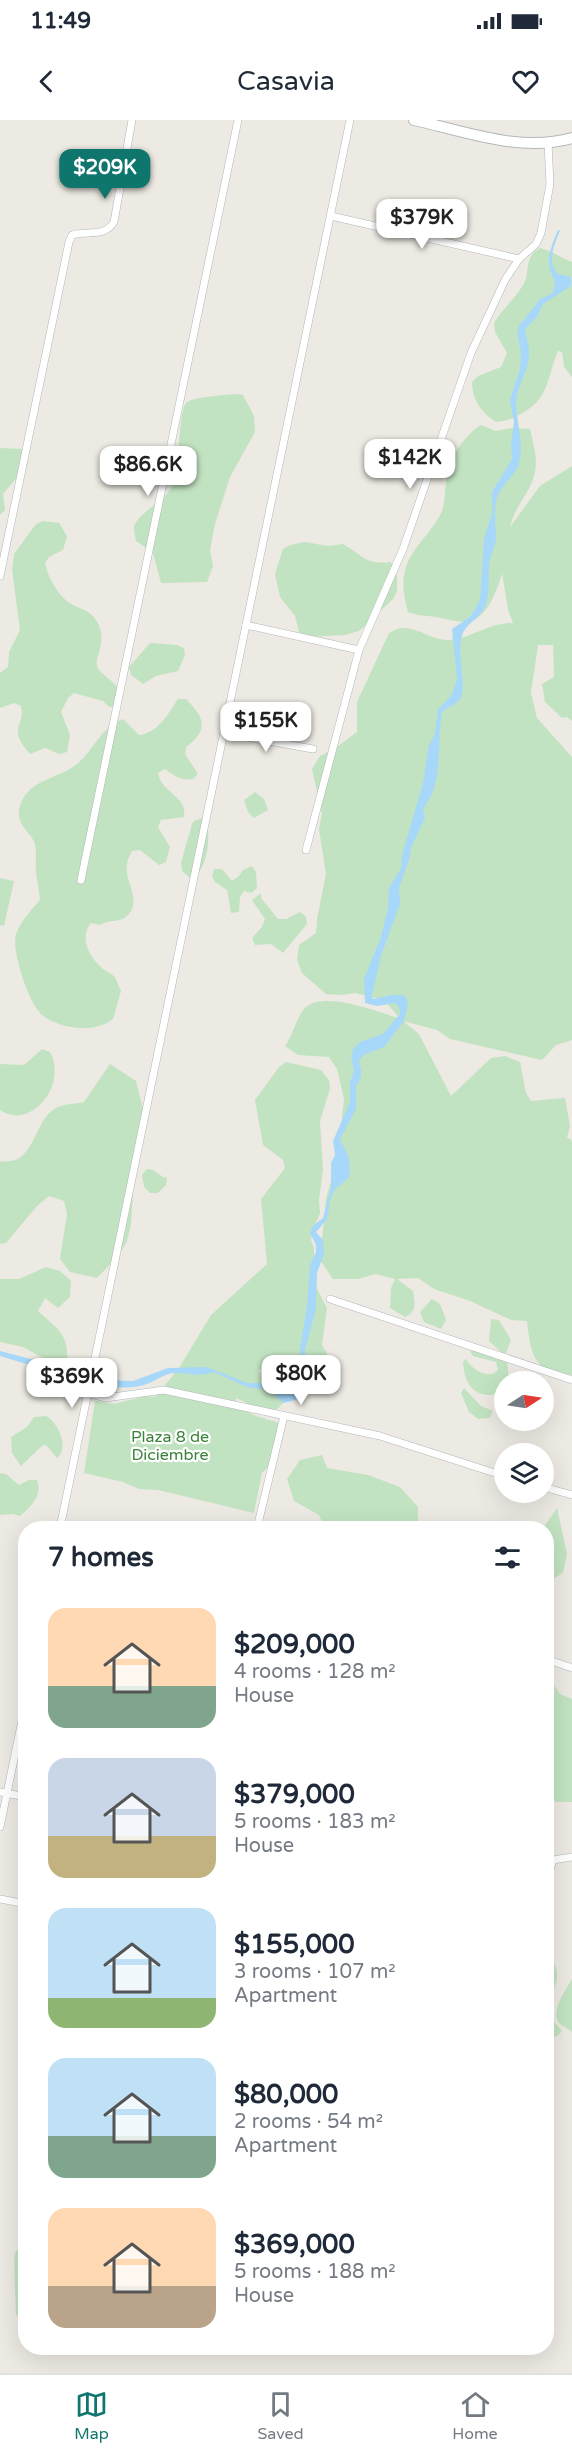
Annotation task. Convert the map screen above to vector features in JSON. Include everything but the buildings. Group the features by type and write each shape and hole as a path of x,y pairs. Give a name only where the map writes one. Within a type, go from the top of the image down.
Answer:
{"main road":[{"path":"414,120 514,142 548,143 572,138"}],"street":[{"path":"0,576 69,242 72,235 80,232 102,232 109,229 114,222 132,120"},
{"path":"81,880 238,120"},
{"path":"61,1521 350,120"},
{"path":"306,850 359,650 403,549 471,353 491,306 519,259 536,244 545,219 550,184 548,143"},
{"path":"330,216 519,259"},
{"path":"246,625 359,650"},
{"path":"224,732 313,749"},
{"path":"330,1299 572,1380"},
{"path":"87,1393 105,1398 164,1390 380,1437 494,1473"},
{"path":"258,1521 284,1416"},
{"path":"554,1490 572,1495"},
{"path":"554,1662 572,1668"},
{"path":"0,1827 3,1793 18,1733"},
{"path":"3,1793 18,1796"},
{"path":"554,1859 572,1857"},
{"path":"0,1899 18,1902"}],"green space":[{"path":"540,248 572,262 572,377 564,367 562,352 558,351 546,388 536,402 519,415 496,422 478,405 472,382 478,376 501,367 507,353 495,332 494,323 523,285 529,260"},
{"path":"243,395 254,416 255,432 230,477 215,524 210,550 213,566 207,582 161,583 153,553 136,541 134,528 136,522 166,494 175,480 182,416 186,403 201,398"},
{"path":"481,425 496,431 511,428 530,429 535,452 535,470 532,483 510,527 540,486 572,466 572,721 567,717 562,718 545,702 542,684 554,677 553,645 538,645 531,693 537,718 572,757 572,1040 556,1045 542,1060 450,1039 437,1030 403,1021 419,1034 451,1096 491,1058 505,1056 520,1062 526,1093 531,1101 565,1098 570,1126 567,1137 572,1141 572,1375 549,1370 536,1360 530,1344 527,1321 511,1320 470,1301 434,1289 418,1278 397,1279 413,1291 414,1307 412,1312 405,1317 390,1308 391,1288 395,1279 375,1274 359,1279 333,1279 320,1260 326,1199 337,1159 344,1099 337,1069 329,1057 298,1055 285,1046 302,1011 313,1003 324,1001 351,1004 400,1019 384,1000 355,993 326,994 302,973 297,960 299,945 316,933 326,874 319,829 322,814 312,769 320,756 357,732 357,702 389,633 399,628 408,628 449,640 496,625 513,623 508,610 502,573 490,604 479,617 472,621 458,622 408,612 404,595 406,567 443,509 447,474 453,457 474,430"},
{"path":"0,448 23,449 28,464 3,494 5,510 0,515"},
{"path":"43,521 59,523 67,536 63,550 49,557 45,563 49,575 63,598 88,612 96,620 101,635 98,668 115,684 119,692 117,706 109,707 103,701 74,693 68,698 61,712 70,735 67,752 59,754 45,748 30,754 19,738 21,706 14,703 0,708 0,673 8,667 9,652 20,630 12,569 14,554 36,524"},
{"path":"305,542 328,546 343,544 370,561 391,562 397,576 397,591 393,599 359,631 345,635 305,637 299,632 295,616 280,597 275,574 283,549"},
{"path":"150,643 177,645 184,648 185,655 178,671 156,676 143,684 131,675 129,667"},
{"path":"178,699 186,699 197,712 202,724 198,735 186,747 185,754 198,774 193,779 185,779 165,769 158,773 160,780 182,804 184,817 161,820 158,827 170,847 166,862 159,865 140,850 132,851 127,871 133,904 127,916 121,920 100,925 91,923 87,929 86,941 90,953 103,969 115,977 121,991 113,1019 97,1027 88,1028 59,1024 43,1016 32,1001 22,977 16,952 15,942 18,929 40,900 35,844 20,820 20,805 29,790 77,764 115,723 123,719 139,735 152,731 162,722"},
{"path":"255,792 264,799 268,810 254,818 248,812 244,800"},
{"path":"205,817 208,833 207,850 202,867 193,880 182,871 181,863 192,824"},
{"path":"252,866 256,872 257,888 251,893 244,891 240,897 239,912 231,913 227,890 215,882 212,876 214,869 222,869 232,881 243,870"},
{"path":"0,878 14,881 4,926 0,925"},
{"path":"261,893 261,898 278,919 286,919 300,912 306,917 307,924 283,953 271,944 255,945 252,938 262,927 265,919 252,900"},
{"path":"42,1049 50,1052 54,1065 54,1078 43,1101 34,1110 23,1114 12,1115 0,1110 0,1064 24,1065"},
{"name":"Plaza 8 de Diciembre","path":"286,1062 321,1070 329,1080 330,1089 320,1121 323,1170 319,1200 320,1213 311,1240 314,1248 314,1283 327,1308 322,1345 330,1359 329,1365 323,1374 308,1382 296,1381 288,1361 258,1370 262,1376 268,1377 287,1394 277,1409 265,1411 236,1398 236,1406 256,1416 286,1425 280,1447 271,1464 262,1473 254,1513 158,1490 139,1489 123,1482 84,1473 95,1401 113,1404 147,1396 155,1397 179,1368 211,1315 267,1264 261,1199 285,1168 283,1160 263,1145 255,1100 279,1067"},
{"path":"110,1064 136,1081 144,1113 135,1159 131,1225 127,1241 119,1255 97,1278 70,1272 60,1259 67,1214 64,1201 49,1196 37,1206 6,1243 0,1244 0,1161 12,1161 21,1157 48,1114 56,1108 84,1102"},
{"path":"147,1169 167,1178 166,1185 158,1193 150,1193 144,1187 142,1175"},
{"path":"46,1267 60,1271 71,1281 70,1297 58,1308 45,1298 38,1311 56,1327 64,1338 67,1362 52,1363 23,1347 0,1342 0,1279 19,1279"},
{"path":"432,1299 440,1304 446,1320 441,1329 424,1322 420,1312"},
{"path":"491,1319 499,1320 511,1340 506,1353 503,1354 489,1341"},
{"path":"488,1348 507,1359 508,1371 497,1371 496,1362 473,1356 470,1351"},
{"path":"466,1359 472,1367 490,1374 494,1373 494,1394 480,1393 474,1390 466,1378 463,1362"},
{"path":"464,1388 481,1406 493,1411 490,1418 478,1419 469,1412 461,1393"},
{"path":"46,1416 55,1424 61,1436 61,1454 57,1458 47,1446 43,1445 21,1466 12,1453 11,1437 27,1427 34,1417"},
{"path":"322,1455 327,1468 368,1475 400,1487 418,1507 418,1521 322,1521 319,1515 294,1501 287,1479 300,1460"},
{"path":"0,1473 6,1474 19,1485 29,1480 37,1480 37,1496 32,1505 20,1516 0,1515"},
{"path":"557,1508 567,1554 563,1573 554,1578 554,1521 548,1521"},
{"path":"554,1685 560,1694 572,1699 572,1802 554,1800"},
{"path":"554,1965 557,1977 554,1992"},
{"path":"572,1979 572,2032 560,2024 556,2014"},
{"path":"554,2022 562,2031 554,2037"},
{"path":"18,2250 18,2316 16,2314 15,2253"}],"water":[{"path":"558,230 560,230 552,258 554,269 558,274 571,277 571,286 543,304 537,317 525,329 529,356 516,404 521,441 519,463 497,496 496,540 489,564 486,604 462,636 460,652 462,693 458,701 442,712 439,762 434,787 423,809 425,818 411,848 399,888 400,904 381,956 372,996 373,999 402,995 407,998 408,1004 404,1021 384,1047 365,1054 359,1060 361,1077 356,1087 356,1109 340,1139 349,1158 350,1175 333,1193 328,1216 316,1232 323,1240 324,1254 317,1273 316,1309 305,1350 305,1373 296,1400 283,1403 270,1390 247,1387 214,1372 197,1375 173,1373 135,1387 114,1387 101,1384 96,1381 97,1376 108,1380 133,1381 168,1368 207,1367 247,1383 268,1383 286,1393 293,1392 301,1366 300,1348 307,1306 310,1265 316,1252 316,1245 310,1233 313,1226 323,1218 331,1187 331,1163 335,1155 333,1141 350,1102 350,1082 354,1071 351,1056 353,1049 360,1042 383,1034 400,1014 399,1007 395,1003 377,1006 365,1003 364,979 381,937 388,908 389,888 401,868 402,855 423,783 429,745 435,734 438,709 451,696 457,679 452,629 471,616 480,600 484,539 492,513 492,492 512,459 514,422 510,400 520,369 521,352 517,333 519,326 540,299 553,293 555,281 550,268 549,256"},
{"path":"0,1351 85,1373 82,1381 0,1356"}]}
